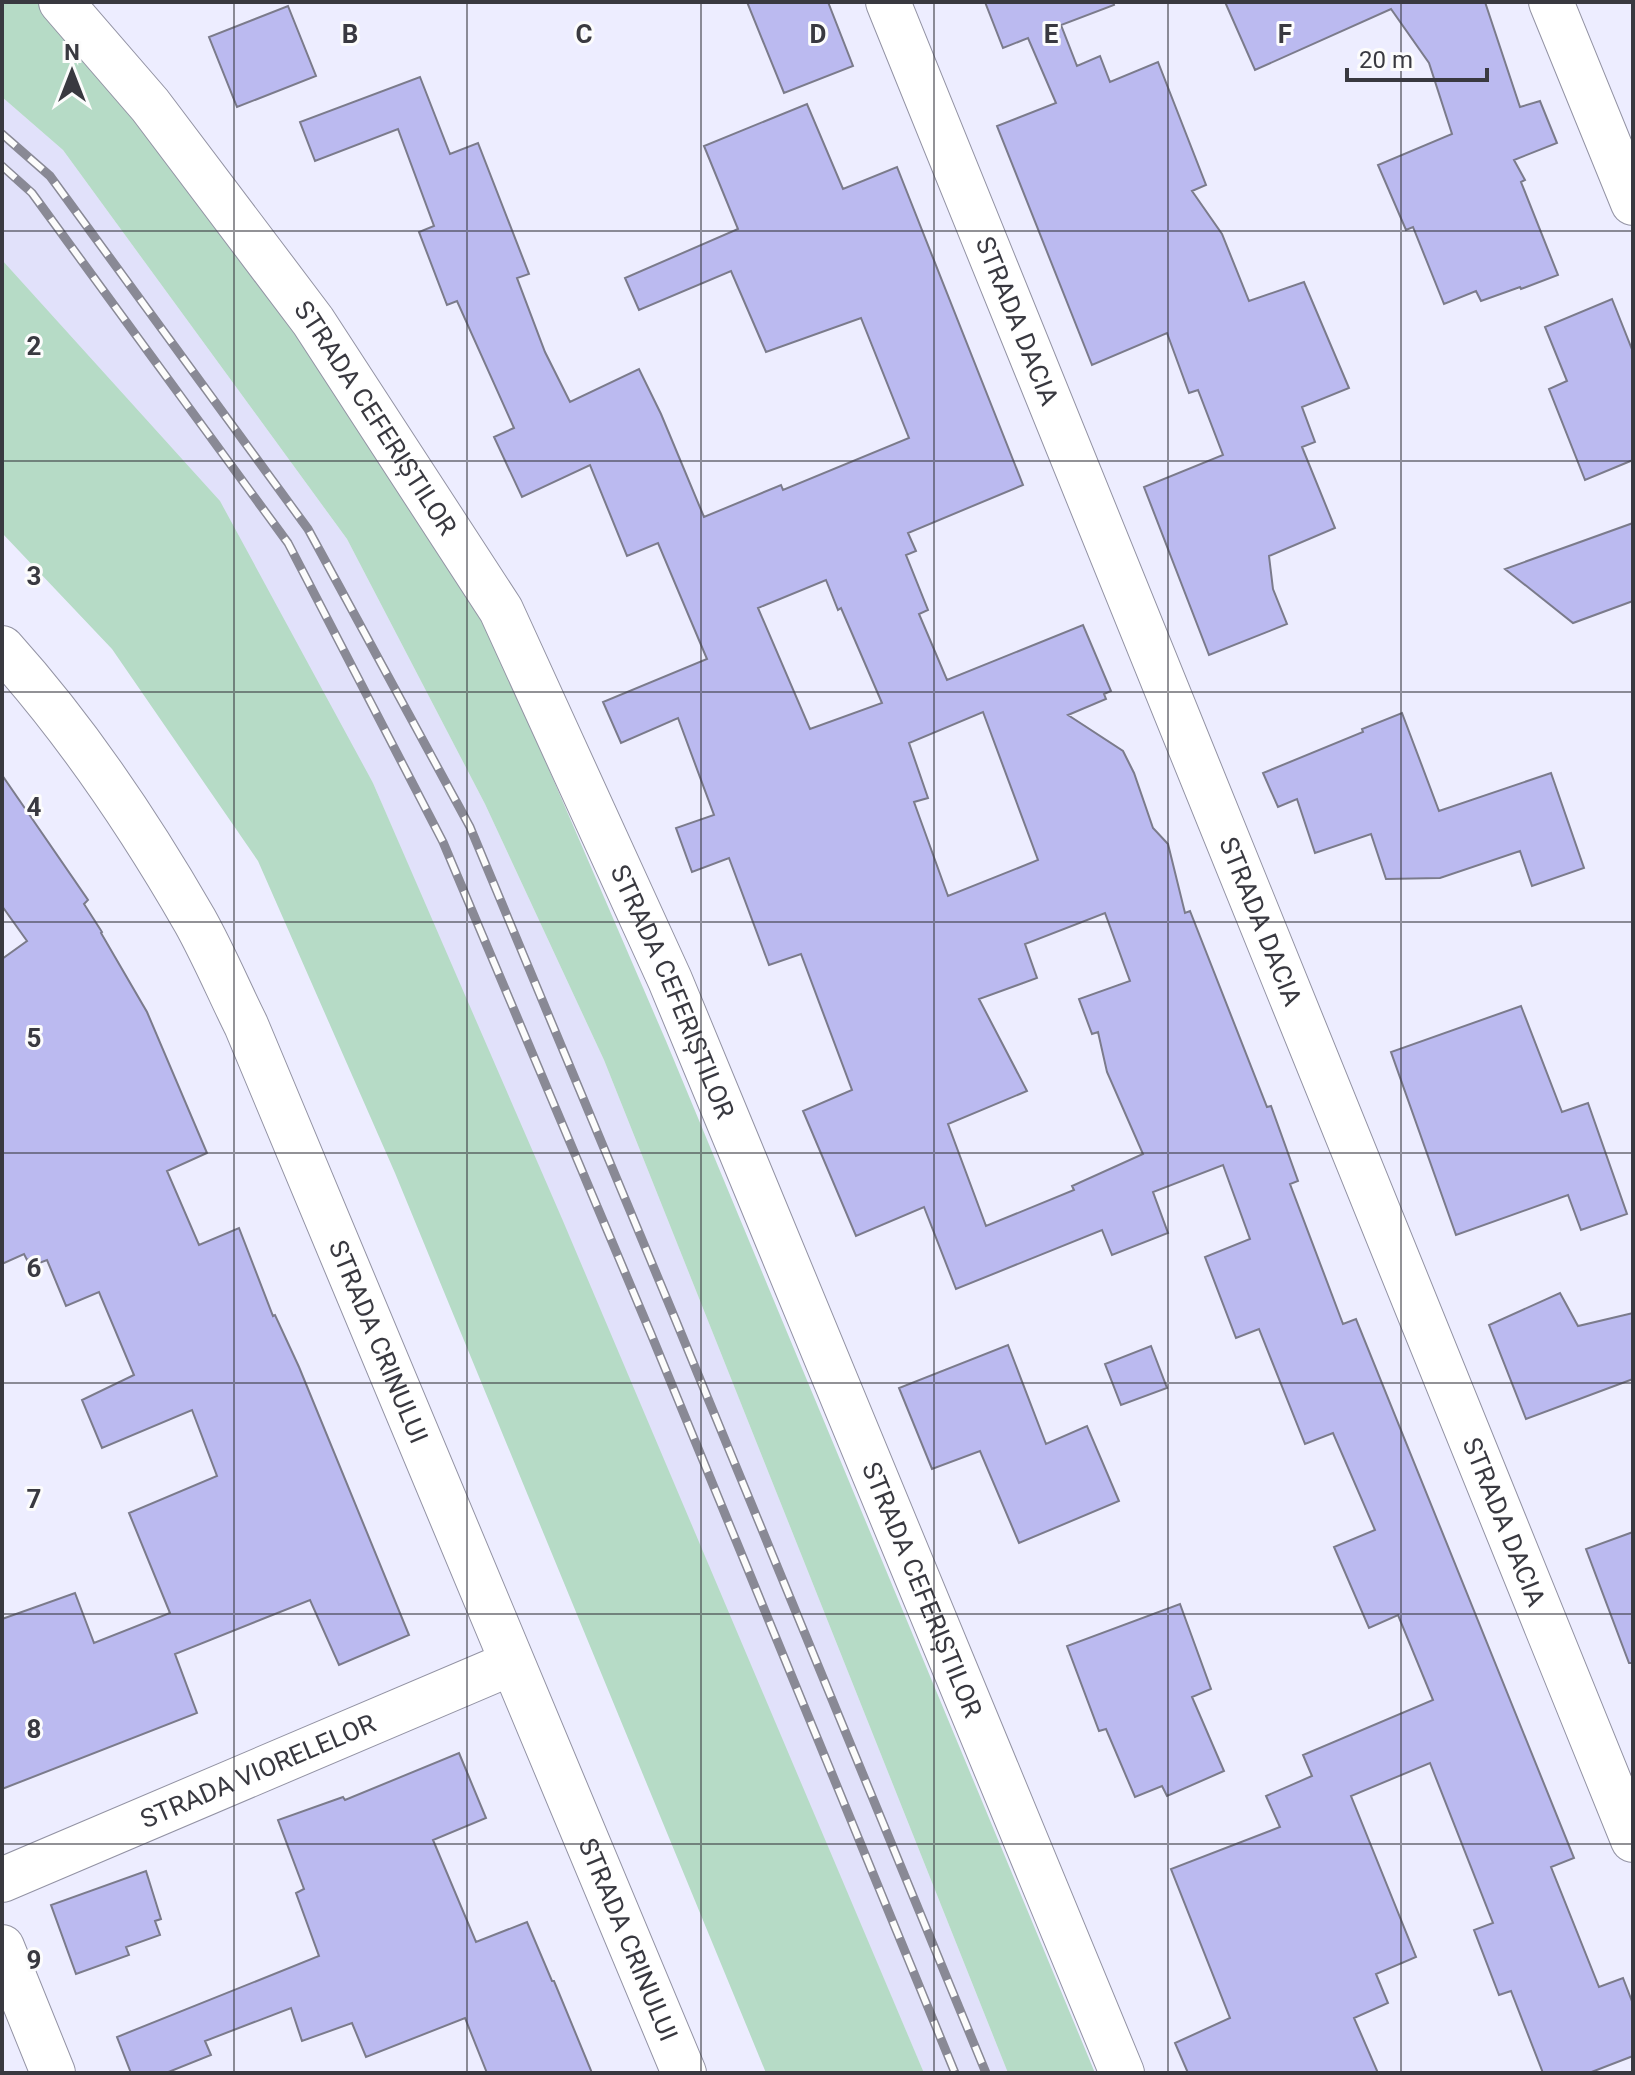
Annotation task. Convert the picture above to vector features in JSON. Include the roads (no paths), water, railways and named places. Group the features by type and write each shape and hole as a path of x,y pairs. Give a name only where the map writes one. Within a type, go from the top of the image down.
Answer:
{"street":[{"name":"STRADA CEFERIȘTILOR","path":"61,2 150,105 313,321 501,610 670,980 1122,2073"},
{"name":"STRADA DACIA","path":"888,2 1633,1840"},
{"path":"1551,2 1633,203"},
{"name":"STRADA CRINULUI","path":"2,648 28,677 124,807 196,923 246,1025 684,2073"},
{"name":"STRADA VIORELELOR","path":"2,1880 512,1663"},
{"path":"2,1947 53,2073"}],"railway":[{"path":"2,134 50,176 308,529 470,827 986,2073"},
{"path":"2,166 32,193 288,543 443,842 651,1334 955,2073"}]}
